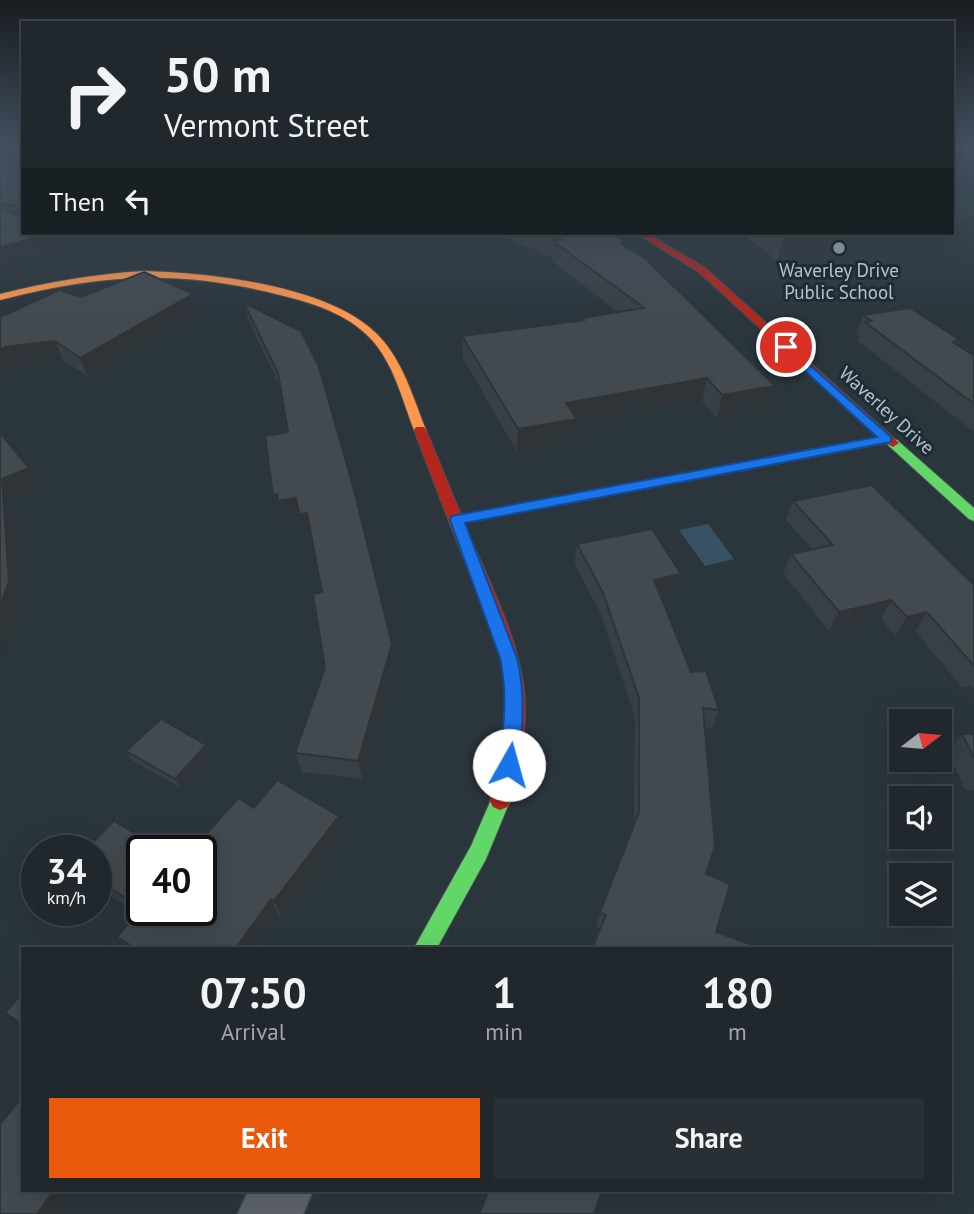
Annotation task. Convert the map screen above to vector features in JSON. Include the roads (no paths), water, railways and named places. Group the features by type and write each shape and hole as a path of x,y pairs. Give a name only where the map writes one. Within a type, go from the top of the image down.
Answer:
{"street":[{"name":"Waverley Drive","path":"643,235 702,271 974,516"},
{"path":"0,297 62,280 111,273 159,270 223,276 328,306 367,328 389,356 457,520 509,658 515,696 513,746 497,810 464,881 426,947"},
{"path":"457,520 887,439"},
{"path":"270,1214 283,1192"}],"water":[{"path":"708,524 734,559 705,566 679,530"}],"place":[{"name":"Waverley Drive Public School","path":"839,248"}]}
